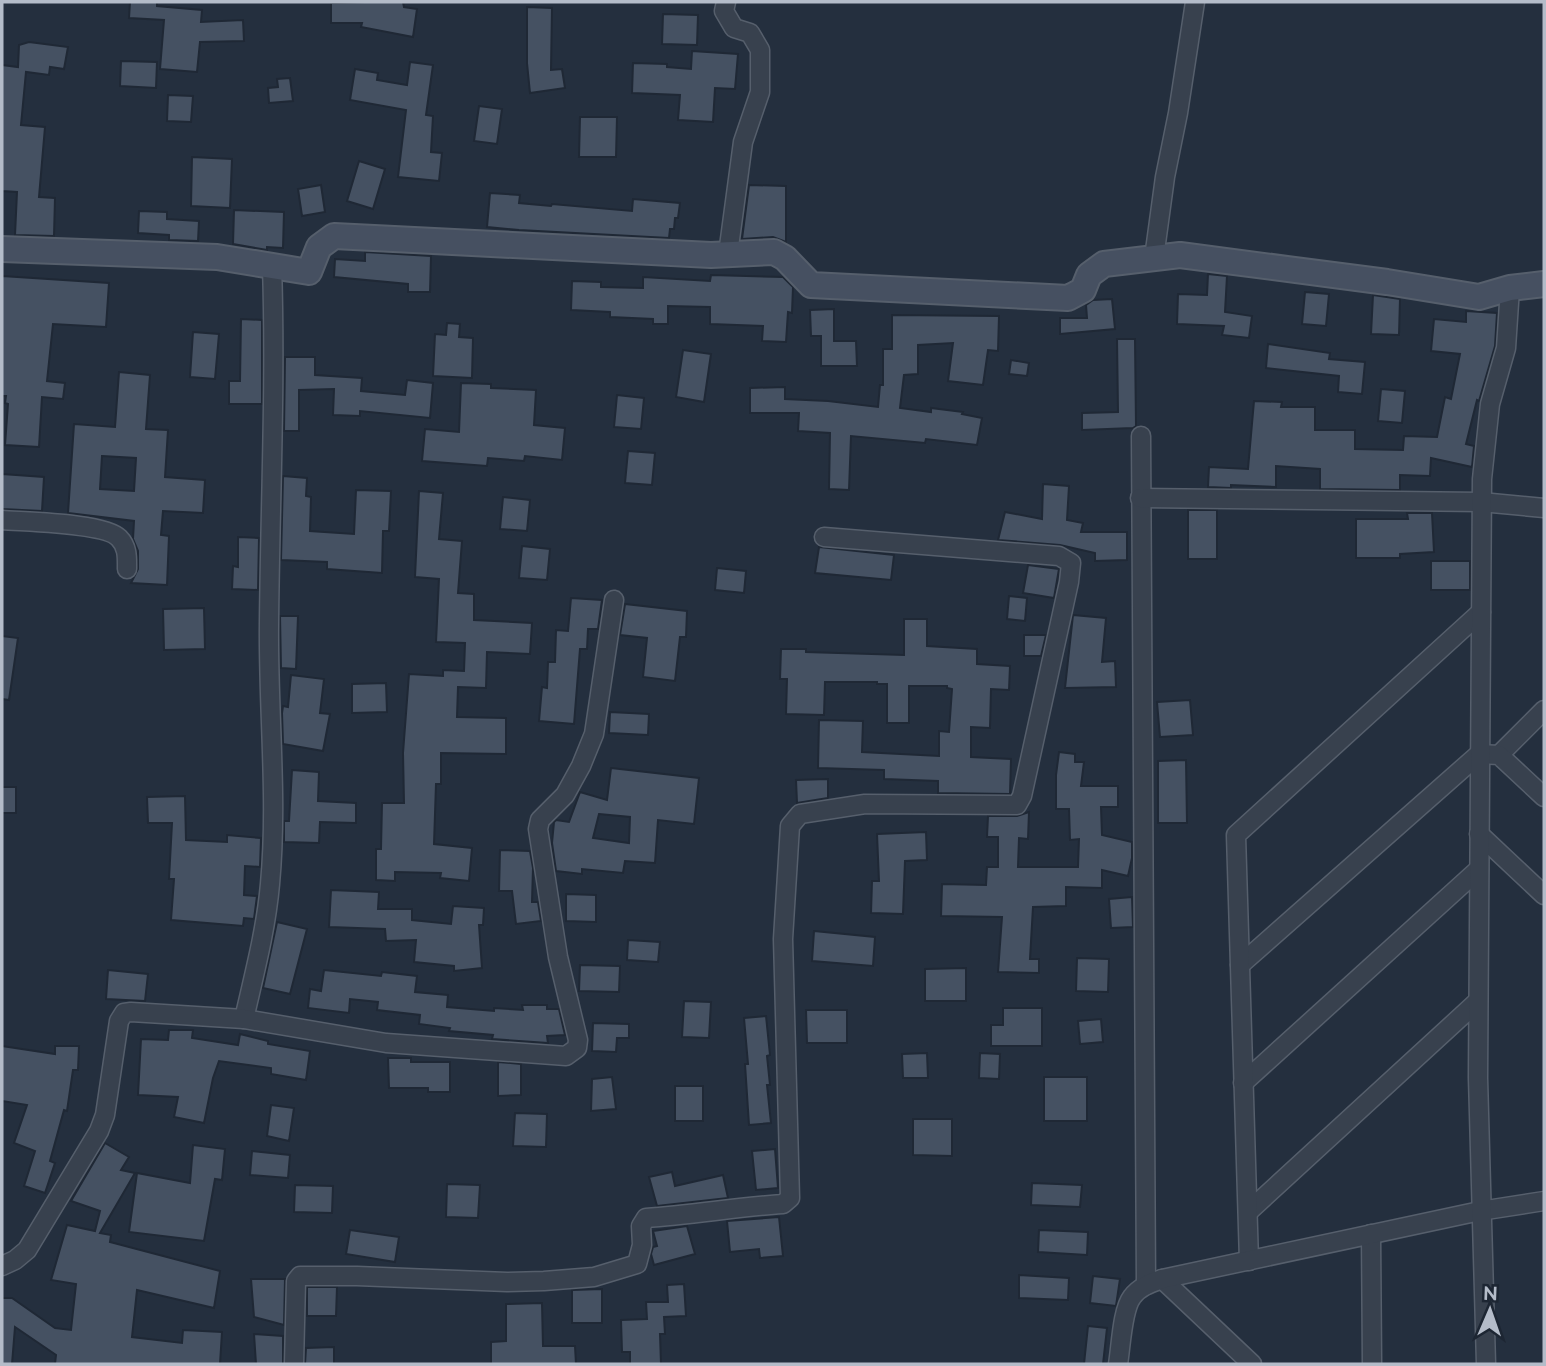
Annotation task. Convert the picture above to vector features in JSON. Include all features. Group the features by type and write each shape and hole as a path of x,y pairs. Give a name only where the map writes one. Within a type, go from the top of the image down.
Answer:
{"street":[{"path":"726,2 724,11 734,28 750,33 760,50 760,92 743,142 728,254"},
{"path":"1154,258 1195,2"},
{"path":"2,249 217,257 309,272 319,247 334,236 728,254 774,252 785,258 811,285 1068,298 1083,289 1089,275 1104,264 1180,255 1479,297 1510,288 1544,284"},
{"path":"244,1019 269,899 272,869 274,788 269,648 274,343 272,266"},
{"path":"1486,1364 1480,1211 1478,1001 1481,502 1490,404 1506,348 1510,288"},
{"path":"1141,436 1154,1282 1252,1364"},
{"path":"1140,498 1481,502 1542,510"},
{"path":"2,520 102,529 119,538 127,553 127,569"},
{"path":"294,1364 296,1281 300,1276 507,1282 594,1277 638,1264 642,1245 640,1226 646,1218 698,1215 734,1207 783,1204 790,1198 783,939 790,826 800,814 865,804 1017,805 1022,796 1040,722 1071,562 1059,556 824,537"},
{"path":"2,1266 27,1250 99,1131 105,1115 121,1016 131,1012 244,1019 386,1043 566,1056 577,1048 578,1040 551,918 538,829 540,820 565,795 594,734 614,600"},
{"path":"1249,1261 1236,835 1480,612"},
{"path":"1499,755 1544,710"},
{"path":"1240,965 1479,754 1499,755 1544,797"},
{"path":"1479,834 1544,895"},
{"path":"1243,1083 1479,869"},
{"path":"1248,1212 1478,1001"},
{"path":"1118,1364 1132,1297 1154,1282 1480,1211 1544,1201"},
{"path":"1371,1234 1372,1364"}],"building":[{"path":"130,2 157,2 157,6 202,10 201,22 243,20 244,41 200,42 197,72 160,69 164,20 129,18"},
{"path":"403,2 404,7 417,9 413,37 361,27 362,23 331,23 331,3"},
{"path":"527,7 552,8 551,70 562,69 565,88 530,93"},
{"path":"663,14 698,15 697,45 662,44"},
{"path":"29,42 68,47 64,69 50,67 49,75 26,72 21,125 45,127 39,197 55,198 54,236 15,235 17,192 2,191 2,65 18,67 19,45"},
{"path":"692,51 738,54 735,89 715,88 713,122 678,120 680,95 632,93 633,63 667,64 667,67 691,69"},
{"path":"121,61 157,62 156,88 120,86"},
{"path":"410,62 433,65 426,115 433,116 431,152 442,153 439,181 398,177 406,110 350,100 355,69 378,73 377,80 407,85"},
{"path":"290,78 293,101 269,103 268,88 278,87 277,79"},
{"path":"168,95 193,96 191,122 167,121"},
{"path":"479,106 502,109 497,144 474,141"},
{"path":"580,117 617,117 616,157 579,157"},
{"path":"192,157 232,159 230,208 191,206"},
{"path":"359,161 385,169 373,209 347,201"},
{"path":"321,185 325,212 302,216 298,189"},
{"path":"749,185 786,186 786,242 773,237 742,239"},
{"path":"490,193 520,195 519,203 632,211 633,199 680,203 678,218 675,218 674,229 670,229 669,238 487,227"},
{"path":"234,210 284,212 283,248 267,247 267,250 233,244"},
{"path":"139,211 167,212 167,219 199,221 198,241 169,240 169,235 138,233"},
{"path":"365,252 431,256 430,292 408,292 408,284 334,277 335,259 365,261"},
{"path":"1208,274 1227,276 1225,312 1252,316 1249,338 1222,335 1224,326 1177,324 1178,294 1207,295"},
{"path":"711,275 783,277 793,287 792,313 788,312 786,342 762,341 763,326 710,324 710,307 668,306 668,324 653,324 653,319 610,317 610,312 571,310 572,281 601,282 601,287 643,288 643,277 710,281"},
{"path":"2,276 109,283 106,327 53,324 47,381 65,383 63,399 42,397 39,447 5,445 8,404 5,403 6,396 2,396"},
{"path":"1305,292 1329,294 1326,326 1302,324"},
{"path":"1373,295 1400,299 1399,335 1371,334"},
{"path":"1112,299 1115,329 1060,334 1060,318 1087,318 1086,305 1093,300"},
{"path":"834,309 834,341 856,341 857,366 821,366 821,336 811,336 810,310"},
{"path":"1466,311 1497,313 1495,346 1466,444 1474,446 1472,467 1431,458 1430,476 1400,475 1400,490 1320,489 1320,469 1276,466 1276,487 1208,487 1209,467 1248,469 1254,401 1282,402 1281,407 1315,407 1315,430 1355,430 1355,449 1403,450 1404,436 1437,437 1445,397 1451,399 1460,354 1431,351 1434,319 1466,322"},
{"path":"892,315 999,316 998,351 988,350 983,385 948,381 953,343 918,345 918,374 904,375 900,408 931,412 931,408 963,412 962,414 982,418 977,445 926,439 925,443 851,436 849,490 829,489 830,433 798,431 799,413 750,413 750,388 785,387 785,399 878,407 880,385 883,385 883,349 892,349"},
{"path":"241,319 262,320 262,404 229,404 229,381 240,381"},
{"path":"447,323 460,324 459,337 473,338 472,378 433,376 435,334 446,335"},
{"path":"193,332 219,334 215,379 190,377"},
{"path":"1117,339 1135,339 1136,426 1082,430 1082,413 1118,412"},
{"path":"1268,344 1330,353 1329,359 1365,362 1362,394 1338,392 1339,376 1266,368"},
{"path":"683,350 711,354 704,402 676,397"},
{"path":"285,357 315,357 315,375 362,378 361,391 405,395 407,380 433,383 430,418 360,411 360,416 333,415 334,389 299,390 299,431 284,431"},
{"path":"1011,360 1029,363 1027,376 1009,374"},
{"path":"119,372 150,375 146,429 168,430 165,477 205,480 203,513 163,511 161,535 169,536 167,585 131,583 138,569 138,551 133,539 134,521 68,513 74,424 115,427","holes":["102,456 136,458 134,491 100,489"]},
{"path":"461,383 491,384 491,388 536,390 534,425 565,428 562,460 525,456 524,461 488,458 487,466 422,461 425,429 459,432"},
{"path":"1381,389 1405,391 1402,423 1378,421"},
{"path":"617,395 644,398 641,429 614,427"},
{"path":"628,451 655,453 652,485 625,483"},
{"path":"2,474 44,477 42,511 2,509"},
{"path":"283,476 307,478 306,496 311,497 310,531 354,534 356,490 391,491 389,531 383,531 382,573 327,569 327,562 281,560"},
{"path":"1043,484 1069,486 1067,520 1083,523 1081,532 1127,532 1127,560 1095,561 1095,553 1060,545 998,540 1005,512 1042,519"},
{"path":"419,491 443,493 439,539 462,541 458,593 474,594 474,620 532,623 530,654 487,652 486,688 458,687 457,717 506,718 506,754 441,753 441,784 436,784 434,844 472,848 469,881 440,878 441,873 395,872 395,881 376,880 376,849 381,849 382,803 404,803 403,753 409,674 443,676 443,670 464,671 465,643 436,642 439,579 415,577"},
{"path":"503,497 530,500 527,531 500,529"},
{"path":"1188,510 1217,510 1217,559 1188,559"},
{"path":"1407,513 1432,513 1434,552 1400,554 1400,558 1356,558 1356,519 1408,519"},
{"path":"238,537 259,538 258,590 232,589 233,566 238,567"},
{"path":"522,546 550,549 547,580 519,578"},
{"path":"819,547 894,555 891,580 815,573"},
{"path":"1431,561 1470,561 1470,590 1431,590"},
{"path":"1028,565 1059,569 1054,598 1023,593"},
{"path":"717,568 746,571 744,593 715,590"},
{"path":"1009,596 1027,598 1025,621 1007,619"},
{"path":"571,598 602,600 598,629 588,629 587,649 580,649 574,724 539,721 542,687 547,688 548,662 555,662 556,630 568,631"},
{"path":"625,604 687,611 686,637 680,637 675,681 643,677 647,638 620,635"},
{"path":"204,608 205,649 164,650 163,609"},
{"path":"1073,615 1106,618 1102,662 1115,661 1116,687 1065,688"},
{"path":"280,616 298,616 296,669 281,668"},
{"path":"904,619 927,619 927,646 977,649 977,664 1010,666 1009,690 991,689 990,728 971,727 971,757 1011,759 1010,794 938,793 938,781 884,779 884,770 818,768 819,720 863,721 862,752 939,756 939,731 949,732 952,689 947,686 909,686 909,723 887,723 887,684 877,682 825,682 824,715 786,714 787,679 780,679 781,649 904,655"},
{"path":"1024,635 1046,635 1041,656 1024,656"},
{"path":"2,636 18,638 9,700 2,699"},
{"path":"291,675 324,679 320,713 330,714 323,751 283,744 282,713 283,706 288,707"},
{"path":"386,683 387,712 352,713 352,684"},
{"path":"1190,700 1193,735 1160,737 1157,702"},
{"path":"610,712 649,714 648,735 609,733"},
{"path":"1059,752 1075,754 1075,762 1084,762 1081,786 1118,786 1118,807 1101,807 1102,835 1132,842 1128,876 1102,870 1102,888 1066,887 1066,906 1033,907 1030,959 1039,959 1039,973 998,972 1002,917 941,916 942,884 986,885 987,867 998,867 998,837 987,837 988,816 1017,816 1029,812 1028,839 1019,838 1018,867 1078,867 1079,839 1070,840 1069,809 1056,809"},
{"path":"1186,760 1187,823 1158,823 1158,761"},
{"path":"611,768 699,778 694,824 658,820 655,863 625,861 623,873 582,869 582,874 556,871 552,843 554,822 569,822 580,792 607,800","holes":["599,814 630,817 629,843 593,838"]},
{"path":"292,770 319,772 318,801 356,803 356,823 320,822 319,843 284,842 284,821 289,821"},
{"path":"828,779 828,798 797,803 796,780"},
{"path":"2,787 16,787 16,813 2,813"},
{"path":"185,796 186,840 227,842 227,835 261,838 260,867 245,866 244,895 257,896 254,919 244,918 243,926 171,920 174,879 169,879 172,823 148,823 147,797"},
{"path":"926,832 927,860 905,861 903,914 871,913 872,881 879,881 877,834"},
{"path":"500,850 530,851 533,868 532,902 538,902 541,921 516,924 512,891 499,891"},
{"path":"331,890 379,892 378,909 412,909 412,920 451,924 453,906 484,908 483,925 479,925 482,968 454,971 454,966 414,962 416,940 386,941 385,929 329,927"},
{"path":"566,894 596,895 596,922 566,921"},
{"path":"1132,897 1133,927 1111,928 1109,899"},
{"path":"277,922 307,929 290,994 263,988"},
{"path":"814,931 875,937 873,966 812,961"},
{"path":"628,940 660,942 658,962 627,960"},
{"path":"1077,958 1109,959 1108,992 1076,991"},
{"path":"580,965 620,966 619,992 579,991"},
{"path":"966,968 966,1001 925,1001 925,969"},
{"path":"108,970 148,974 145,1001 106,999"},
{"path":"324,970 381,976 382,972 417,976 415,992 448,995 447,1007 494,1011 494,1008 523,1010 522,1005 547,1005 547,1009 559,1009 565,1035 547,1036 548,1043 492,1039 493,1035 449,1031 450,1028 419,1024 420,1015 377,1010 378,1002 350,999 349,1013 308,1008 310,989 321,991"},
{"path":"684,1001 711,1002 709,1038 682,1037"},
{"path":"1003,1008 1042,1008 1042,1046 991,1046 991,1025 1003,1025"},
{"path":"806,1010 847,1010 847,1043 807,1043"},
{"path":"766,1016 770,1055 767,1056 770,1085 767,1085 771,1123 749,1125 744,1018"},
{"path":"1101,1019 1103,1042 1080,1044 1078,1021"},
{"path":"593,1023 629,1024 629,1038 617,1038 616,1052 592,1051"},
{"path":"169,1030 193,1030 192,1038 238,1045 240,1034 268,1041 268,1044 310,1051 306,1080 271,1074 271,1068 219,1061 204,1123 174,1117 178,1097 138,1095 141,1039 168,1040"},
{"path":"2,1046 55,1054 55,1046 79,1046 78,1070 73,1070 67,1111 64,1110 50,1161 55,1163 45,1193 24,1186 35,1151 14,1143 27,1105 2,1101"},
{"path":"927,1053 928,1078 903,1078 902,1054"},
{"path":"980,1053 1000,1054 999,1079 979,1078"},
{"path":"388,1058 411,1058 411,1062 450,1062 450,1092 428,1092 428,1088 389,1088"},
{"path":"498,1062 521,1064 521,1095 498,1096"},
{"path":"612,1077 616,1109 591,1111 592,1079"},
{"path":"1044,1077 1087,1077 1087,1121 1044,1121"},
{"path":"675,1086 703,1086 703,1121 675,1121"},
{"path":"271,1105 294,1108 289,1141 267,1136"},
{"path":"515,1113 547,1114 546,1147 513,1146"},
{"path":"913,1119 952,1119 952,1156 913,1155"},
{"path":"105,1143 129,1157 121,1170 135,1173 100,1233 111,1235 110,1242 220,1271 214,1308 137,1290 132,1337 182,1343 183,1330 222,1332 220,1364 55,1364 56,1355 15,1327 12,1364 2,1364 2,1298 12,1298 55,1328 71,1330 76,1284 51,1280 67,1225 95,1231 100,1211 71,1201"},
{"path":"193,1145 225,1149 222,1180 215,1179 204,1241 129,1232 137,1173 190,1183"},
{"path":"775,1149 778,1188 756,1190 752,1151"},
{"path":"252,1151 290,1155 288,1178 250,1175"},
{"path":"672,1172 675,1186 723,1175 728,1198 657,1206 649,1177"},
{"path":"1032,1183 1082,1185 1080,1207 1031,1205"},
{"path":"447,1184 480,1185 478,1218 446,1217"},
{"path":"295,1185 333,1186 332,1213 294,1212"},
{"path":"779,1217 783,1256 760,1258 759,1249 730,1252 727,1221"},
{"path":"687,1226 695,1254 654,1265 651,1254 653,1247 657,1246 653,1231"},
{"path":"350,1230 399,1237 395,1262 346,1254"},
{"path":"1039,1230 1088,1232 1087,1255 1038,1252"},
{"path":"1019,1275 1069,1278 1068,1300 1019,1298"},
{"path":"1093,1276 1120,1279 1116,1306 1090,1303"},
{"path":"251,1279 285,1279 284,1325 254,1317"},
{"path":"684,1284 686,1316 664,1317 665,1334 660,1334 661,1364 630,1364 630,1352 622,1352 621,1320 647,1319 646,1302 668,1302 667,1285"},
{"path":"307,1287 337,1287 336,1316 307,1316"},
{"path":"602,1289 602,1323 572,1323 572,1290"},
{"path":"542,1303 543,1346 575,1346 576,1364 491,1364 491,1342 506,1341 506,1304"},
{"path":"1088,1326 1107,1328 1103,1364 1084,1364"},
{"path":"254,1334 283,1336 283,1364 256,1364"},
{"path":"334,1347 334,1364 305,1364 306,1348"}]}
